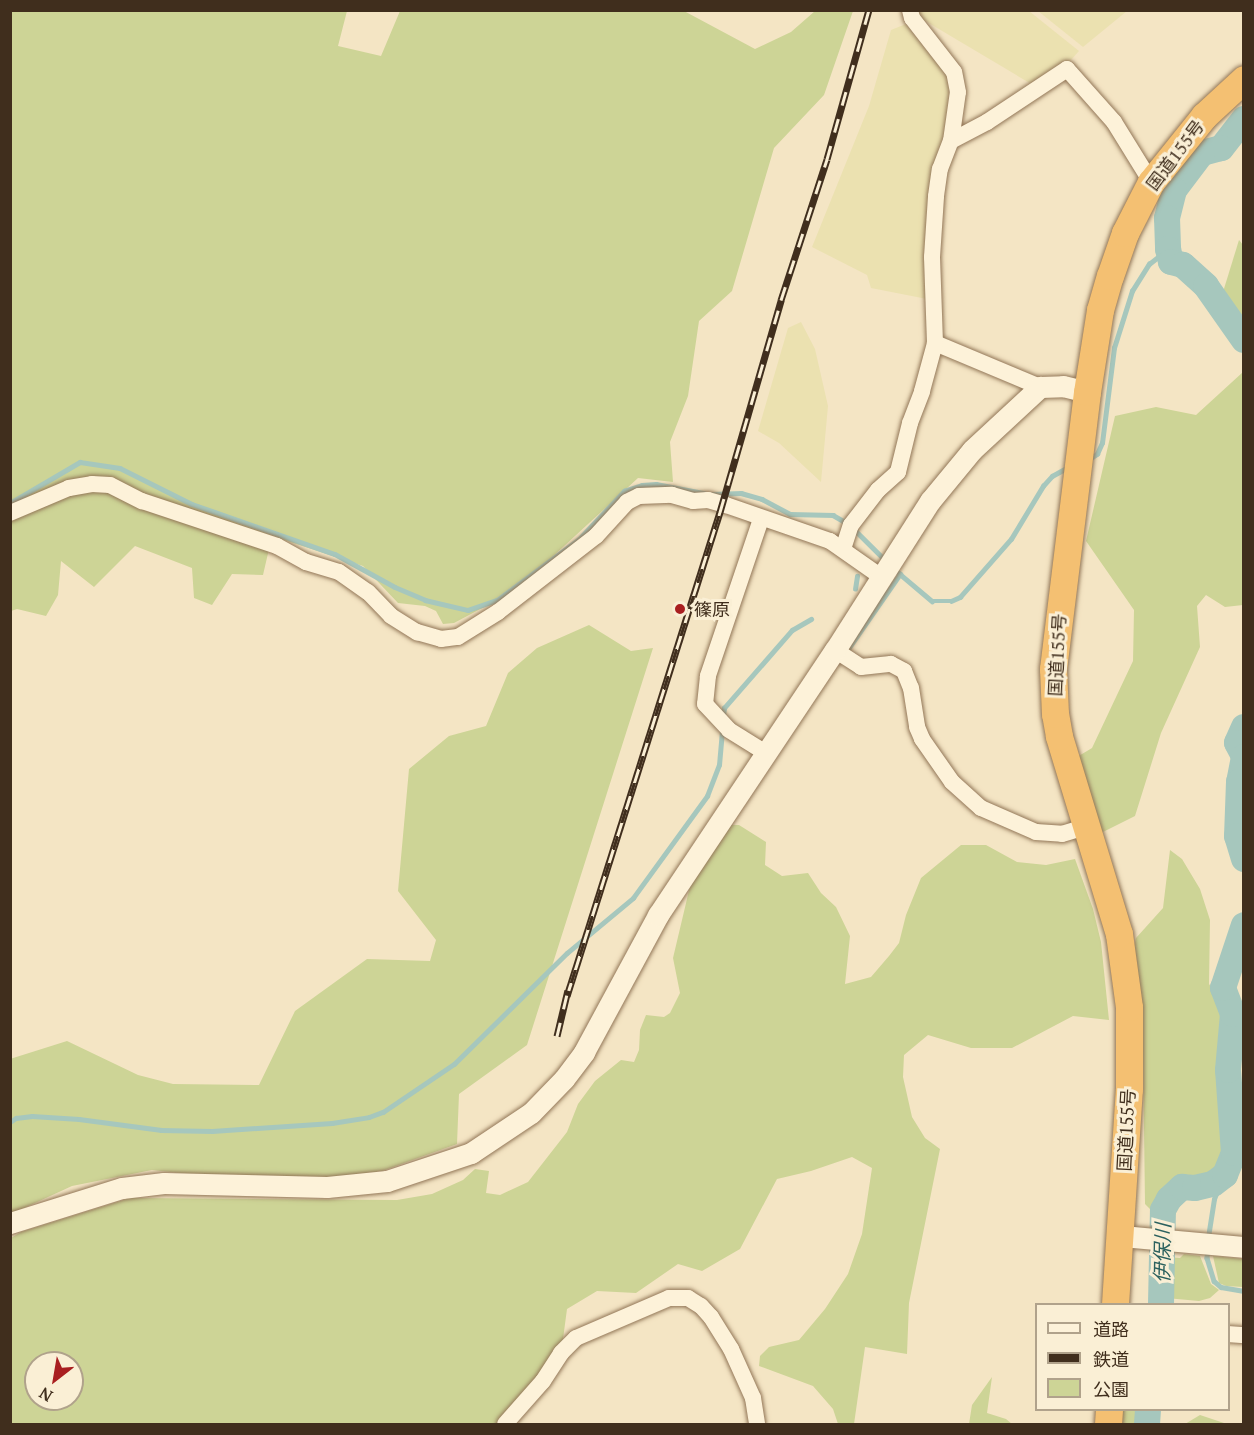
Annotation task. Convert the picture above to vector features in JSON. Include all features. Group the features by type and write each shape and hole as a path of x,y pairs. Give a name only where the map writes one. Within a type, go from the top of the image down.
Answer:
{"highway":[{"name":"国道155号","path":"1116,1303 1134,1237 1129,1007 1119,934 1059,736 1055,714 1053,669 1087,392 1100,310 1110,276 1125,233 1151,182 1204,116 1244,79"}],"street":[{"path":"843,549 851,525 879,490 898,472 910,423 922,391 935,343 932,257 936,196 940,169 951,141 957,92 954,72 912,18 910,10"},
{"path":"951,141 987,122 1067,69 1114,122 1151,182"},
{"path":"935,343 1040,387 1063,386 1087,392"},
{"path":"10,1223 122,1188 164,1183 327,1187 387,1181 447,1163 471,1153 497,1137 547,1098 584,1052 658,915 835,650 880,576 930,501 972,450 1040,387"},
{"path":"10,513 69,488 92,484 110,485 141,501 277,546 306,562 339,572 368,592 391,616 417,632 441,639 458,637 498,612 587,543 627,502 639,496 672,495 693,501 708,500 830,541 880,576"},
{"path":"761,519 708,676 705,704 729,730 766,753"},
{"path":"835,650 861,667 891,664 904,672 911,688 917,727 922,739 952,782 981,808 1036,832 1062,834 1085,827"},
{"path":"1134,1237 1234,1246"},
{"path":"505,1425 543,1381 561,1353 576,1338 669,1298 688,1298 701,1306 711,1317 731,1349 753,1398 758,1425"}],"shaded area":[{"path":"917,11 1029,11 1079,51 1070,61 1033,85 917,16"},
{"path":"1038,11 1127,11 1083,47"},
{"path":"906,24 951,80 943,142 928,194 925,243 927,299 871,288 867,275 812,247 869,106 891,30"},
{"path":"801,322 815,349 828,406 821,482 779,443 758,431 788,328"}],"green space":[{"path":"10,11 347,11 338,46 381,56 400,11 684,11 755,49 791,32 815,11 853,11 824,95 774,148 732,291 699,321 688,396 670,442 673,482 638,478 550,559 486,606 454,623 443,624 436,611 425,606 398,603 363,566 272,536 263,575 232,574 212,605 194,598 192,568 135,546 94,587 61,561 58,595 46,616 17,609 11,611"},
{"path":"1239,240 1243,245 1243,317 1223,292"},
{"path":"1243,372 1243,605 1225,607 1206,595 1197,606 1200,647 1161,733 1135,816 1101,833 1077,757 1092,748 1133,661 1134,610 1086,541 1115,416 1156,407 1196,415"},
{"path":"589,625 631,651 653,648 527,1045 459,1094 457,1144 382,1171 323,1179 217,1177 152,1170 72,1186 11,1214 10,1059 67,1041 138,1075 173,1084 259,1085 295,1011 367,959 430,961 436,940 398,891 409,769 449,736 486,726 508,673 537,648"},
{"path":"728,825 739,825 766,842 765,865 782,876 808,873 821,893 836,907 850,936 845,984 871,977 889,956 899,943 906,915 921,878 961,845 986,845 1017,862 1046,865 1075,859 1093,909 1101,942 1109,1020 1073,1016 1012,1048 971,1048 928,1035 904,1055 903,1077 912,1117 925,1138 940,1149 909,1303 907,1354 865,1347 854,1424 838,1424 833,1409 813,1386 759,1366 760,1356 769,1347 799,1340 825,1309 848,1274 862,1234 872,1168 852,1157 811,1171 777,1179 740,1249 702,1271 678,1264 636,1293 597,1291 567,1309 563,1339 530,1389 500,1424 11,1424 11,1238 21,1232 130,1198 397,1200 432,1194 463,1180 475,1169 489,1171 486,1193 500,1195 528,1182 567,1132 578,1104 595,1081 621,1060 634,1062 639,1050 640,1030 646,1015 664,1017 670,1013 680,993 673,958 691,882"},
{"path":"1170,850 1182,859 1200,889 1210,920 1209,984 1227,1011 1223,1100 1226,1137 1225,1155 1219,1172 1195,1183 1183,1183 1167,1192 1155,1214 1145,1204 1143,1049 1131,958 1136,938 1163,908"},
{"path":"1184,1254 1200,1256 1211,1284 1219,1290 1210,1298 1199,1301 1166,1298 1168,1257 1180,1258"},
{"path":"1213,1256 1243,1259 1243,1287 1226,1286 1219,1283"},
{"path":"992,1377 987,1413 1006,1419 1012,1424 969,1424 972,1405"},
{"path":"1121,1411 1145,1411 1145,1424 1121,1424"},
{"path":"1200,1415 1227,1424 1185,1424"}],"waterway":[{"name":"伊保川","path":"1244,119 1221,148 1202,153 1174,190 1167,218 1168,249 1171,262 1183,265 1206,286 1244,340"},
{"path":"1088,460 1097,454 1102,443 1114,348 1132,291 1149,264 1168,249"},
{"path":"10,503 80,462 120,468 192,504 335,554 395,587 425,600 468,610 497,600 579,539 624,491 642,485 656,484 704,493"},
{"path":"894,569 932,601 951,601 960,597 1011,539 1043,486 1052,476 1068,467"},
{"path":"713,494 741,493 762,499 790,514 833,515 847,523"},
{"path":"854,529 886,561"},
{"path":"846,652 900,574"},
{"path":"855,589 857,576"},
{"path":"723,716 724,708 792,630 811,619"},
{"path":"10,1122 16,1118 32,1116 79,1119 161,1130 212,1131 332,1123 369,1117 383,1112 454,1064 567,953 633,898 707,796 719,765 722,727"},
{"name":"伊保川","path":"1244,727 1237,743 1244,756"},
{"name":"伊保川","path":"1244,757 1239,782 1237,836 1244,859"},
{"name":"伊保川","path":"1161,1303 1163,1210 1169,1199 1182,1187 1195,1188 1213,1184 1225,1175 1234,1153 1228,1070 1233,1014 1223,988 1244,925"},
{"path":"1208,1237 1214,1199 1223,1176"},
{"path":"1208,1248 1207,1258 1214,1281 1221,1287 1244,1291"},
{"name":"伊保川","path":"1147,1424 1148,1411"}],"railway":[{"path":"567,996 720,512 781,300 827,159 869,10"},
{"path":"557,1036 568,990"}],"place":[{"name":"篠原","path":"680,609"}]}
